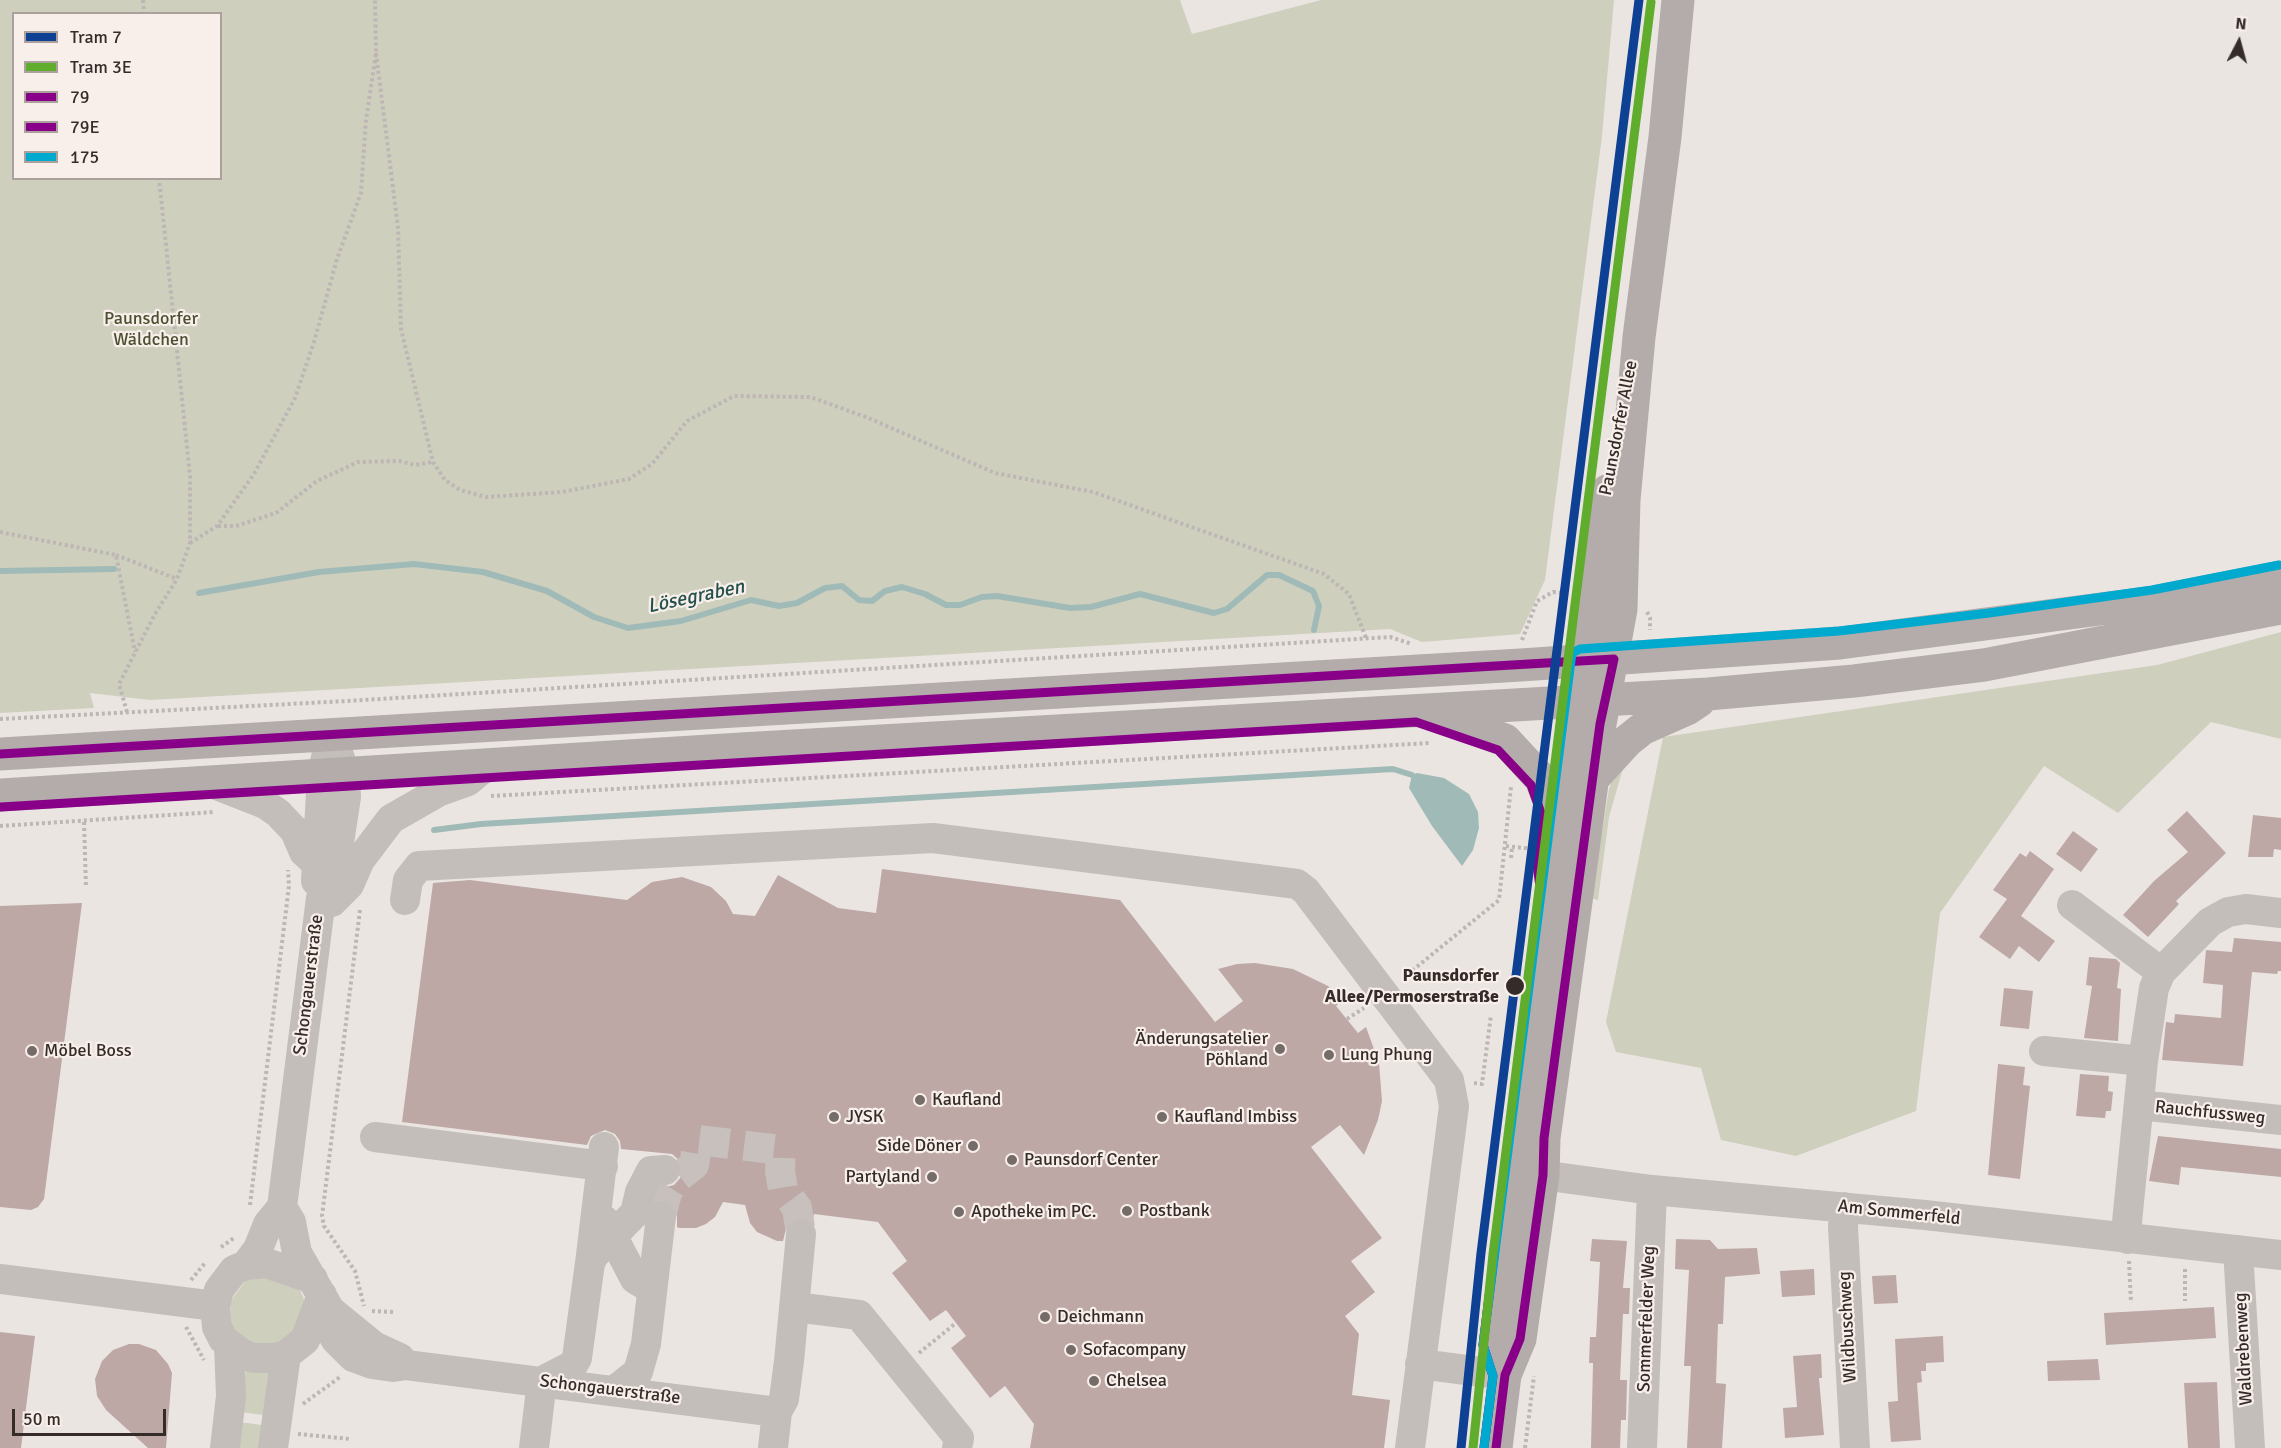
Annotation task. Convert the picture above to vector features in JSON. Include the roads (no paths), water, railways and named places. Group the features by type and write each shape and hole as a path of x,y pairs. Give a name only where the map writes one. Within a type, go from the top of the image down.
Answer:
{"main road":[{"name":"Paunsdorfer Allee","path":"1496,1448 1505,1375 1520,1339 1552,887 1590,701 1614,659 1622,609 1624,500 1678,0"},
{"name":"Paunsdorfer Allee","path":"1530,1173 1544,1138 1595,776 1590,701 1581,661 1616,429 1626,378 1640,337"},
{"path":"0,754 1581,661 1840,643 2154,602 2281,577"},
{"path":"0,795 334,775 486,781 1418,710 1708,694 1854,681 1984,665 2281,608"},
{"path":"1595,776 1627,741 1642,729 1687,710 1708,694"},
{"path":"1418,710 1505,740 1541,779 1553,811 1549,865 1552,887"}],"street":[{"name":"Schongauerstraße","path":"246,1265 258,1249 268,1224 282,1207 319,908 333,882 346,797 334,775 332,734"},
{"path":"302,862 334,775"},
{"path":"319,908 349,885 360,860 392,819 440,791 468,781 486,781"},
{"path":"209,782 265,804 278,813 295,831 304,852 302,862 316,880 319,908"},
{"path":"405,900 408,880 419,866 933,838 1297,884 1320,909 1449,1080 1454,1106 1410,1448"},
{"path":"2072,905 2161,972"},
{"path":"2128,1239 2127,1222 2143,1061 2154,988 2161,972 2210,922 2228,912 2246,909 2281,913"},
{"path":"2044,1051 2143,1061"},
{"name":"Rauchfussweg","path":"2139,1105 2281,1120"},
{"path":"375,1137 604,1156 578,1358 573,1365 542,1381 534,1448"},
{"path":"590,1263 635,1213 640,1192 651,1171 666,1170"},
{"name":"Am Sommerfeld","path":"1530,1173 1652,1190 1844,1207 2281,1255"},
{"name":"Sommerfelder Weg","path":"1642,1448 1652,1190"},
{"path":"598,1203 634,1279 652,1289"},
{"name":"Schongauerstraße","path":"282,1207 291,1222 297,1253 322,1295"},
{"name":"Wildbuschweg","path":"1844,1207 1842,1227 1855,1448"},
{"path":"615,1390 638,1372 646,1344 661,1216"},
{"path":"773,1448 777,1412 784,1399 801,1234"},
{"name":"Waldrebenweg","path":"2238,1250 2250,1448"},
{"name":"Schongauerstraße","path":"215,1305 226,1279 234,1270 246,1265 273,1264 322,1295 374,1346 398,1356 406,1365 777,1412"},
{"path":"0,1279 215,1305 217,1327 229,1346 231,1396 225,1448"},
{"path":"229,1346 253,1358 275,1358 286,1355 305,1340 322,1295"},
{"path":"795,1307 859,1315 958,1438 957,1448"},
{"path":"286,1355 287,1441"},
{"path":"1420,1364 1505,1375"}],"water":[{"path":"1417,773 1444,778 1469,794 1478,812 1479,828 1473,850 1462,866 1432,826 1409,788 1412,775"}],"waterway":[{"name":"Lösegraben","path":"199,593 319,572 414,564 483,572 547,591 594,617 628,628 681,621 751,600 779,606 797,603 825,588 842,586 859,600 872,601 885,591 902,587 925,594 946,605 960,605 982,597 997,596 1070,608 1091,607 1140,594 1214,613 1227,609 1267,575 1279,575 1313,591 1319,606 1314,630"},
{"name":"Lösegraben","path":"0,571 114,569"},
{"path":"434,830 481,824 1393,769 1412,775"}],"tunnel":[{"path":"661,1216 667,1193 676,1179 694,1165 698,1140 781,1150 780,1171 783,1189 797,1208 801,1234"}],"tram line":[{"name":"7","path":"1461,1448 1481,1253 1639,0"},
{"name":"3E","path":"1473,1448 1493,1254 1651,2"}],"place":[{"name":"Paunsdorfer Allee/Permoserstraße","path":"1515,986"},
{"name":"Änderungsatelier Pöhland","path":"1280,1049"},
{"name":"Möbel Boss","path":"32,1051"},
{"name":"Lung Phung","path":"1329,1055"},
{"name":"Kaufland","path":"920,1100"},
{"name":"JYSK","path":"834,1117"},
{"name":"Kaufland Imbiss","path":"1162,1117"},
{"name":"Side Döner","path":"973,1146"},
{"name":"Paunsdorf Center","path":"1012,1160"},
{"name":"Partyland","path":"932,1177"},
{"name":"Postbank","path":"1127,1211"},
{"name":"Apotheke im PC.","path":"959,1212"},
{"name":"Deichmann","path":"1045,1317"},
{"name":"Sofacompany","path":"1071,1350"},
{"name":"Chelsea","path":"1094,1381"}],"park label":[{"name":"Paunsdorfer Wäldchen","path":"151,329"}]}
